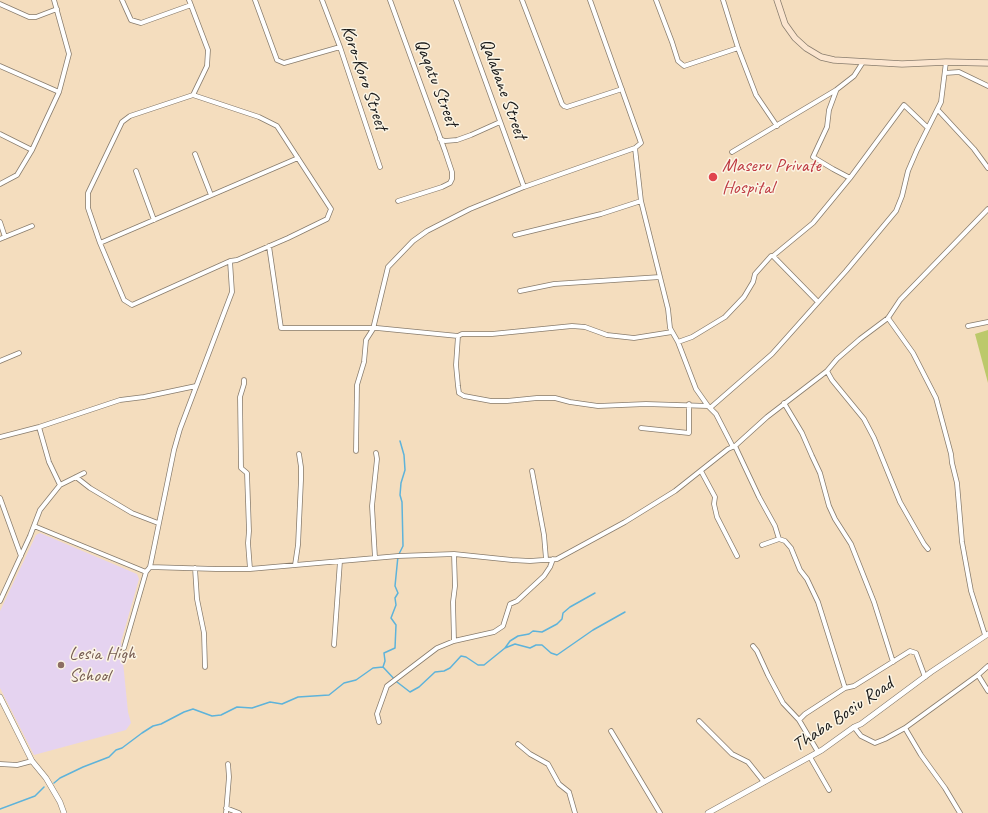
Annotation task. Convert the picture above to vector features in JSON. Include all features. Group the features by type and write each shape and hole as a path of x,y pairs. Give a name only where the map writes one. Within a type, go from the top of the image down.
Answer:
{"main road":[{"path":"777,0 785,24 795,38 806,48 821,57 834,60 902,64 946,62 988,63"}],"street":[{"path":"0,184 17,175 32,150 59,92 69,54 54,0"},
{"path":"122,0 131,20 141,23 190,2 208,50 207,66 193,94"},
{"path":"255,0 277,60 284,63 340,47"},
{"name":"Koro-Koro Street","path":"322,0 340,47 380,166"},
{"name":"Qaqatu Street","path":"390,0 440,138 446,141 458,140 500,122"},
{"name":"Qalabane Street","path":"456,0 524,188"},
{"path":"522,0 564,106 567,107 622,89"},
{"path":"356,452 357,385 364,362 366,340 373,329 388,267 413,241 470,209 635,148 641,143 590,0"},
{"path":"656,0 678,61 684,66 738,48"},
{"path":"722,0 756,95 777,126"},
{"path":"0,4 29,17 36,17 57,9"},
{"path":"732,152 836,90 854,76 862,62"},
{"path":"458,336 456,365 458,386 460,393 464,396 491,401 555,398 598,406 689,404 709,407 772,354 846,271 896,211 902,196 908,171 938,110 946,62"},
{"path":"0,66 59,92"},
{"path":"945,73 959,72 988,86"},
{"path":"836,90 829,110 827,127 813,157 850,178"},
{"path":"193,94 260,117 277,126 331,209 327,218 269,246 238,260 230,261 132,305 124,300 100,243 88,208 88,193 122,122 130,116 193,94"},
{"path":"678,342 692,337 725,318 744,297 753,282 755,274 771,256 773,256 813,223 850,178 904,105 928,128"},
{"path":"938,110 974,149 988,168"},
{"path":"0,134 32,150"},
{"path":"398,200 421,194 450,183 452,179 452,172 440,138"},
{"path":"635,148 641,202 668,309 669,324 678,342 696,389 716,414 734,446 775,526 779,539"},
{"path":"195,154 211,196"},
{"path":"100,243 298,158"},
{"path":"136,171 154,220"},
{"path":"515,235 601,214 641,202"},
{"path":"150,567 250,569 375,558 454,554 512,560 557,559 625,522 675,491 728,449 734,446 784,403 827,371 837,359 860,339 888,318 900,300 988,209"},
{"path":"0,222 5,237"},
{"path":"0,239 32,226"},
{"path":"269,246 281,328 377,328 458,336 462,334 492,334 572,326 607,335 634,338 672,332"},
{"path":"773,256 818,302"},
{"path":"124,648 146,572 150,567 158,523 180,429 232,292 230,261"},
{"path":"520,291 554,284 660,277"},
{"path":"888,318 913,352 936,398 957,483 962,542 971,591 987,634"},
{"path":"968,326 988,322"},
{"path":"0,361 19,353"},
{"path":"827,371 832,380 864,418 874,438 900,502 928,549"},
{"path":"244,380 240,397 241,468 247,473 250,569"},
{"path":"0,437 38,427 120,400 144,397 196,386"},
{"path":"784,403 802,434 820,473 829,506 835,519 851,544 874,602 893,662"},
{"path":"640,428 689,433 689,404"},
{"path":"38,427 49,462 60,485"},
{"path":"375,558 372,506 377,458 376,453"},
{"path":"295,565 298,545 301,480 299,454"},
{"path":"532,471 544,535 546,559"},
{"path":"701,471 715,497 714,504 717,517 737,556"},
{"path":"0,601 40,510 60,485 84,473"},
{"path":"76,477 90,488 132,513 158,523"},
{"path":"0,498 21,556"},
{"path":"34,526 146,572"},
{"path":"762,545 779,539 785,541 792,548 800,570 807,579 818,602 845,688"},
{"path":"454,554 454,641"},
{"path":"379,722 377,714 387,686 437,648 454,641 494,632 503,626 510,604 517,601 544,576 550,568 553,559"},
{"path":"334,645 340,561"},
{"path":"195,568 197,599 204,633 205,667"},
{"name":"Thaba Bosiu Road","path":"708,813 818,752 854,727 861,724 987,634"},
{"path":"754,646 783,703 798,720 818,752"},
{"path":"798,720 845,688 854,686 910,651 916,653 925,677"},
{"path":"854,727 861,736 875,743 885,739 905,728 978,675 988,666"},
{"path":"978,675 988,691"},
{"path":"0,697 32,761 49,783 60,802 64,813"},
{"path":"699,721 732,754 748,762 764,782"},
{"path":"905,728 921,755 945,788 960,813"},
{"path":"611,731 660,813"},
{"path":"518,744 530,754 548,764 559,784 569,792 575,813"},
{"path":"810,757 829,790"},
{"path":"0,764 17,765 32,761"},
{"path":"226,813 229,777 228,764"},
{"path":"226,808 239,813"}],"shaded area":[{"name":"Lesia High School","path":"40,533 137,574 139,579 121,642 128,712 131,723 126,730 34,755 0,688 0,611 36,535"}],"green space":[{"path":"988,330 988,383 975,334"}],"waterway":[{"path":"54,783 60,778 83,767 109,757 116,750 122,748 153,726 161,724 184,712 193,709 212,716 221,715 237,707 252,708 270,702 282,704 298,697 329,695 344,683 356,680 373,668 383,667 385,661 384,653 395,648 396,625 391,618 396,605 395,598 398,593 395,586 398,556 403,546 402,502 400,495 401,483 405,470 404,455 400,441"},
{"path":"383,667 397,682 410,692 419,687 435,672 444,671 450,668 461,656 466,657 478,665 484,665 505,648 510,641 518,636 529,634 533,631 542,632 557,624 562,619 563,613 570,607 595,593"},
{"path":"505,648 515,644 530,648 536,645 542,645 551,653 557,655 593,630 625,612"},
{"path":"0,809 35,796 44,787"}],"place":[{"name":"Maseru Private Hospital","path":"713,177"},
{"name":"Lesia High School","path":"61,665"}]}
